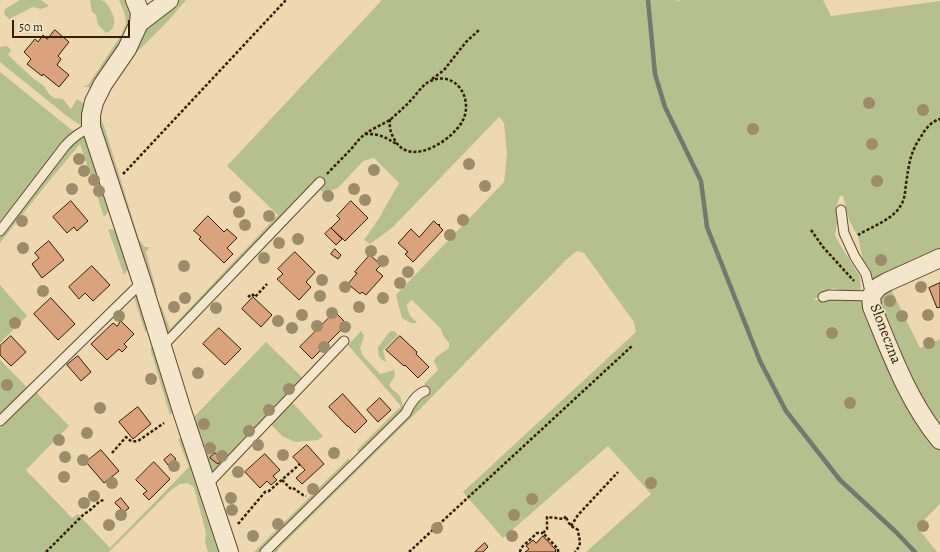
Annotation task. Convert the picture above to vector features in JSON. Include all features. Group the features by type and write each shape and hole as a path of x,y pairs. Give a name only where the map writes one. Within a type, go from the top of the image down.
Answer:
{"street":[{"path":"135,0 140,12 140,23"},
{"path":"169,0 140,23 127,49 103,84 94,102 91,115 91,127 229,552"},
{"name":"Słoneczna","path":"940,258 887,282 878,287 871,296 872,307 899,372 917,407 940,440"}],"lane":[{"path":"0,231 65,146 74,136 91,127"},
{"path":"162,347 320,182"},
{"path":"823,297 829,295 871,296 866,274 855,257 844,233 841,210"},
{"path":"0,421 142,282"},
{"path":"207,485 344,341"},
{"path":"264,552 406,413 410,404 420,393 425,392"}],"path":[{"path":"108,179 119,176 127,170 286,0"},
{"path":"320,182 365,134 390,120 411,101 422,87 444,70 466,42 478,30"},
{"path":"365,134 376,134 385,137 406,151 418,152 429,149 442,142 455,131 463,120 466,110 466,100 462,90 454,82 444,78 432,80"},
{"path":"848,241 896,213 902,205 910,158 915,144 926,128 940,119"},
{"path":"390,120 392,134 398,145"},
{"path":"811,230 823,248 858,285 871,296"},
{"path":"248,297 252,294 255,297 267,284"},
{"path":"409,552 632,346"},
{"path":"112,452 126,437 134,442 138,441 164,423"},
{"path":"236,527 265,492 269,491 300,464"},
{"path":"571,526 578,515 618,472"},
{"path":"282,480 303,495 310,497"},
{"path":"46,552 84,514 100,501 104,500"},
{"path":"543,533 547,529 547,517 564,519 566,516 571,526 578,530 580,543 575,552"},
{"path":"520,552 520,548 537,533 543,533 558,549 558,552"}],"green space":[{"path":"20,0 41,0 49,6 41,9 32,7 9,19 4,14 5,9"},
{"path":"119,0 127,0 131,8 133,25 92,89 83,87 88,85 120,37 126,24 125,15"},
{"path":"174,0 186,0 168,21 131,58 109,88 101,106 101,118 139,240 145,247 150,247 146,252 157,293 152,293 96,124 100,98 144,33"},
{"path":"382,0 823,0 831,16 940,1 940,253 873,285 871,271 863,260 858,237 849,220 843,196 840,196 836,207 838,218 835,236 860,277 861,290 842,290 832,288 813,300 865,300 940,447 940,504 917,527 937,552 586,552 651,494 608,446 503,538 463,492 636,332 634,322 584,253 577,251 567,259 422,407 279,548 277,552 270,552 413,411 415,404 421,398 426,397 431,392 430,389 424,384 438,370 434,361 436,357 449,348 449,343 443,335 441,329 412,300 407,304 409,314 417,323 411,323 402,318 396,295 504,182 507,154 504,123 499,117 392,228 370,244 364,240 378,220 399,183 374,158 363,161 338,188 324,193 320,190 312,198 309,197 308,191 304,192 171,332 162,335 155,308 161,306 170,329 278,215 227,166"},
{"path":"90,1 104,1 112,12 114,26 106,33 98,25 96,15 92,12"},
{"path":"7,46 11,50 8,55 34,79 44,86 49,94 54,98 63,99 71,109 77,99 89,107 82,126 68,117 0,62 0,47"},
{"path":"0,72 75,132 0,226 1,221"},
{"path":"82,135 85,136 111,208 104,217 80,144 0,243 0,237 65,151"},
{"path":"108,229 117,230 130,267 124,275"},
{"path":"0,285 27,316 0,343"},
{"path":"890,287 920,348 940,339 940,434 924,409 880,307 882,295"},
{"path":"137,294 150,327 145,332 134,297 36,392 133,295"},
{"path":"361,331 364,336 360,348 363,356 380,374 394,370 395,376 389,385 400,396 404,409 361,454 357,450 401,406 348,345"},
{"path":"391,331 394,331 398,335 383,350 386,362 379,356 378,347"},
{"path":"266,342 303,378 215,472 209,473 192,419"},
{"path":"156,346 175,410 170,415 150,348"},
{"path":"0,360 28,388 0,415"},
{"path":"36,392 69,426 26,470 72,518 78,514 110,548 189,467 178,439 183,438 223,552 208,552 205,542 206,533 194,487 187,483 180,484 171,490 109,552 0,552 0,428"},
{"path":"292,402 323,436 318,440 295,442 282,436 271,424"},
{"path":"349,458 349,465 260,552 254,552"}],"building":[{"path":"55,30 69,42 58,56 61,59 57,65 69,75 59,87 43,74 42,76 27,64 31,59 24,52 35,39 38,42 43,35 47,39"},
{"path":"71,201 88,221 77,231 74,227 67,233 53,217"},
{"path":"351,201 368,218 345,241 331,228 340,219 337,216"},
{"path":"208,216 224,232 227,229 237,238 227,248 233,254 224,263 199,239 201,237 194,231"},
{"path":"434,221 440,225 439,226 443,230 413,262 405,254 408,252 398,243 411,229 419,237"},
{"path":"331,228 342,239 336,245 325,234"},
{"path":"49,241 64,260 42,278 32,264 39,258 35,253"},
{"path":"335,249 341,255 338,259 331,254"},
{"path":"295,252 315,272 306,282 311,287 299,300 277,279 283,274 278,269"},
{"path":"370,255 381,265 376,270 383,276 366,295 362,292 360,294 348,284 357,273 355,272"},
{"path":"92,266 110,285 93,301 85,293 79,299 69,287"},
{"path":"940,283 940,307 937,308 929,288"},
{"path":"253,297 272,315 261,327 242,309"},
{"path":"51,298 75,324 58,340 34,314"},
{"path":"335,312 347,324 312,359 300,347"},
{"path":"121,321 134,334 124,344 127,347 122,352 119,349 107,360 91,344 113,323 117,326"},
{"path":"219,328 241,349 225,365 203,344"},
{"path":"11,336 26,352 11,366 0,355 0,346"},
{"path":"400,336 417,352 416,354 429,367 418,378 405,365 404,366 386,350"},
{"path":"78,356 91,372 81,381 67,365"},
{"path":"343,394 367,421 355,433 329,407"},
{"path":"380,398 391,410 378,422 367,410"},
{"path":"138,407 151,424 133,439 119,422"},
{"path":"307,445 324,464 302,484 296,478 305,470 293,457"},
{"path":"101,450 119,471 104,483 86,462"},
{"path":"215,453 222,459 218,464 210,458"},
{"path":"171,454 176,459 168,465 164,460"},
{"path":"265,454 280,470 273,476 277,480 271,485 267,481 260,488 245,472"},
{"path":"154,462 170,479 149,500 143,494 147,491 136,480"},
{"path":"121,498 129,508 124,512 115,503"},
{"path":"543,536 556,550 556,552 525,552 529,549 526,546 533,540 536,543"},
{"path":"485,543 488,547 483,552 475,552"}],"waterway":[{"path":"648,0 655,74 665,107 701,181 707,227 760,361 786,411 840,480 896,532 915,552"}]}
